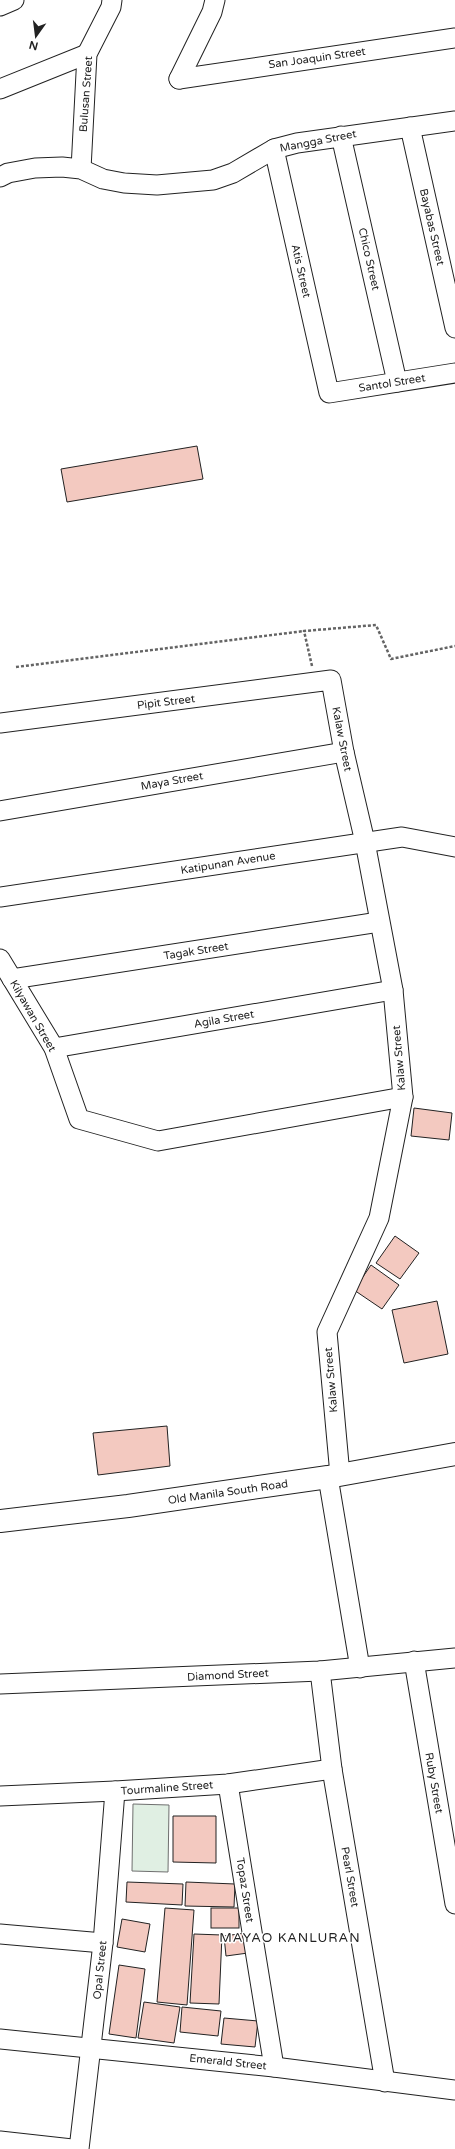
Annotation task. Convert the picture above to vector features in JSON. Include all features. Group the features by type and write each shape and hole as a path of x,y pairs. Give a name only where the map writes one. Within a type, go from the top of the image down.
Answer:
{"main road":[{"name":"Old Manila South Road","path":"0,1521 128,1506 334,1476 455,1454"}],"street":[{"path":"0,6 14,0"},
{"name":"Bulusan Street","path":"81,169 87,54 111,7 112,0"},
{"name":"San Joaquin Street","path":"215,0 212,12 179,79 455,38"},
{"path":"0,89 87,54"},
{"name":"Mangga Street","path":"0,177 8,173 35,168 62,167 81,169 102,179 124,184 158,185 213,180 233,173 274,150 297,143 410,126 455,121"},
{"name":"Bayabas Street","path":"410,126 455,328"},
{"name":"Chico Street","path":"341,136 397,382"},
{"name":"Atis Street","path":"274,150 329,393"},
{"name":"Santol Street","path":"329,393 455,373"},
{"name":"Pipit Street","path":"0,723 323,682"},
{"name":"Kalaw Street","path":"323,682 344,752 365,842 393,990 403,1097 379,1218 327,1332 334,1476 360,1668"},
{"name":"Maya Street","path":"0,811 344,752"},
{"name":"Katipunan Avenue","path":"0,897 402,837 455,847"},
{"name":"Tagak Street","path":"12,980 379,922"},
{"name":"Kilyawan Street","path":"0,959 54,1048 79,1119 158,1141 403,1097"},
{"name":"Agila Street","path":"54,1048 393,990"},
{"name":"Diamond Street","path":"0,1684 320,1671 455,1658"},
{"name":"Ruby Street","path":"414,1661 455,1904"},
{"name":"Pearl Street","path":"320,1671 332,1769 384,2082"},
{"name":"Tourmaline Street","path":"0,1796 228,1784 332,1769"},
{"name":"Topaz Street","path":"228,1784 274,2067"},
{"name":"Opal Street","path":"79,2149 103,1943 115,1791"},
{"path":"0,1934 103,1943"},
{"name":"Emerald Street","path":"0,2039 274,2067 455,2090"},
{"path":"0,2141 72,2149"}],"path":[{"path":"16,667 304,632 376,625 391,659 455,646"},
{"path":"304,632 323,682"}],"green space":[{"path":"133,1804 169,1805 168,1872 132,1871"}],"building":[{"path":"197,446 203,479 67,502 61,469"},
{"path":"414,1108 452,1113 449,1140 411,1136"},
{"path":"395,1236 419,1253 400,1279 376,1263"},
{"path":"371,1265 399,1285 382,1309 354,1290"},
{"path":"437,1301 448,1354 404,1363 392,1310"},
{"path":"167,1426 170,1466 98,1475 93,1433"},
{"path":"173,1816 216,1816 216,1863 173,1862"},
{"path":"127,1882 183,1884 182,1905 126,1902"},
{"path":"186,1882 235,1884 234,1907 185,1906"},
{"path":"165,1908 194,1910 187,2005 157,2002"},
{"path":"211,1908 239,1908 239,1928 211,1928"},
{"path":"122,1919 150,1924 145,1952 117,1947"},
{"path":"246,1933 248,1953 226,1956 224,1936"},
{"path":"194,1934 222,1935 219,2004 190,2003"},
{"path":"119,1965 145,1969 136,2038 109,2034"},
{"path":"144,2002 180,2007 174,2043 138,2038"},
{"path":"182,2007 221,2011 218,2036 180,2032"},
{"path":"224,2018 258,2021 255,2047 221,2044"}],"district":[{"name":"MAYAO KANLURAN","path":"290,1938"}]}
